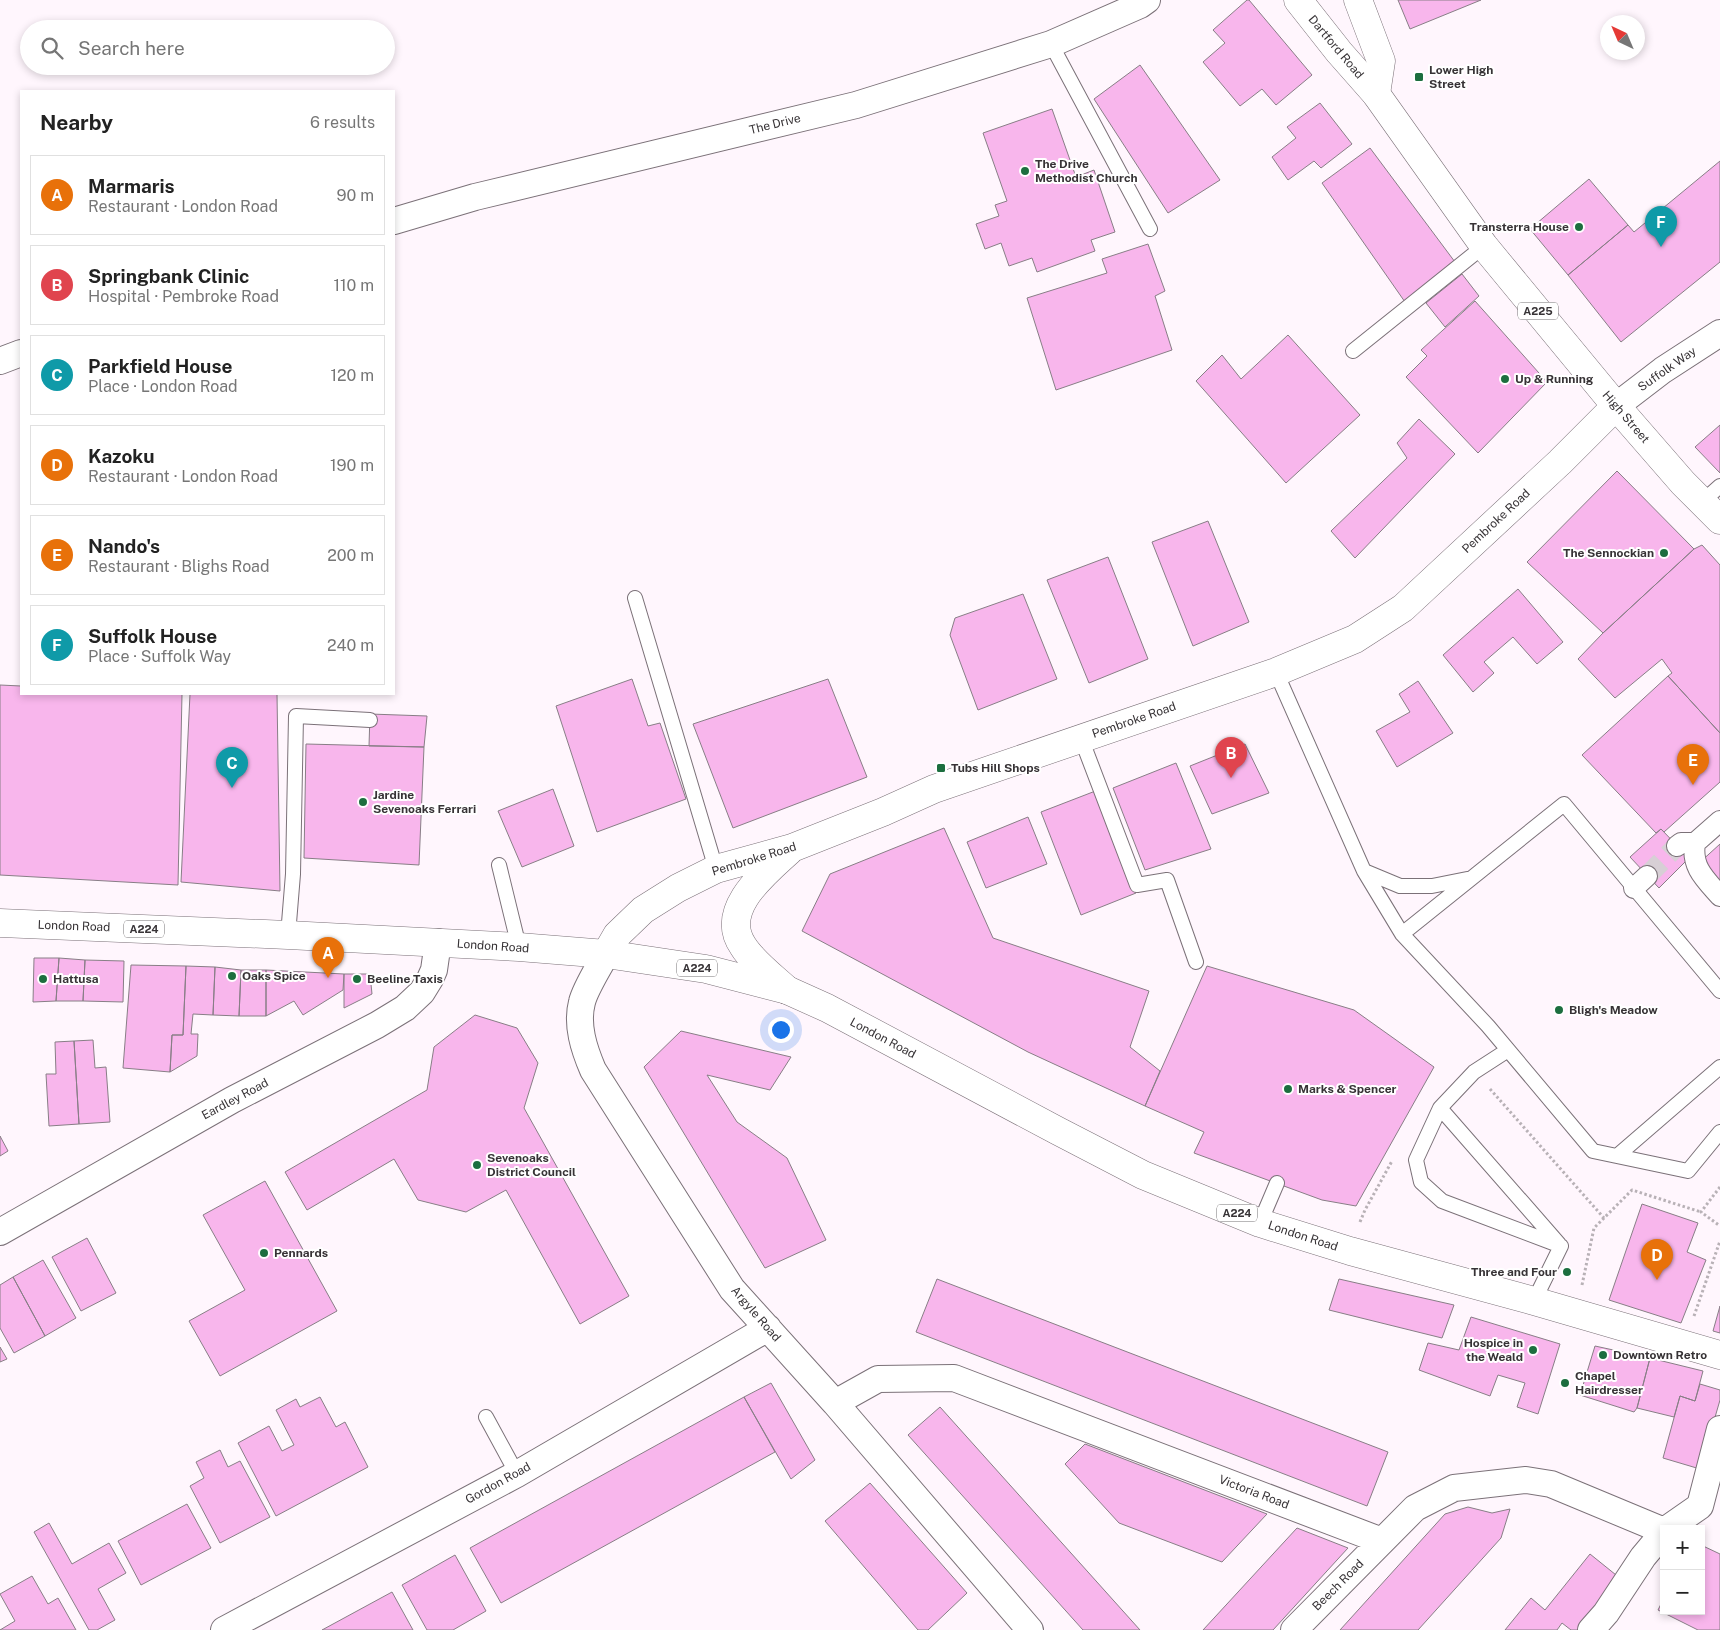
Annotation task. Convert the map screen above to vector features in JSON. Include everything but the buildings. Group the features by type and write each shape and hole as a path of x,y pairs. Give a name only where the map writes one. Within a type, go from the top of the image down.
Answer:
{"main road":[{"name":"Dartford Road","path":"1298,0 1339,52 1376,94"},
{"path":"1358,0 1381,61 1376,94"},
{"name":"High Street","path":"1376,94 1484,246 1616,406 1714,503"},
{"name":"Pembroke Road","path":"606,954 617,935 644,910 678,888 716,868 792,848 883,812 934,789 1276,672 1355,639 1403,608 1560,462 1616,406"},
{"path":"787,990 743,948 736,935 736,917 744,898 756,882 792,848"},
{"name":"London Road","path":"0,923 519,947 606,954 706,969 787,990 827,1008 1058,1132 1143,1174 1260,1223 1350,1251 1720,1355"}],"street":[{"name":"The Drive","path":"395,221 475,197 856,105 1051,44 1140,6 1147,0"},
{"name":"Suffolk Way","path":"1616,406 1668,367 1720,333"},
{"path":"0,361 20,352"},
{"path":"1720,822 1686,845 1693,854 1700,874 1720,896"},
{"name":"Eardley Road","path":"0,1232 232,1100 377,1025 405,1008 422,992 430,979 434,970 438,942"},
{"name":"Argyle Road","path":"606,954 582,1001 580,1017 585,1052 593,1070 732,1289 835,1403 1030,1630"},
{"name":"Gordon Road","path":"224,1630 517,1474 768,1328"},
{"name":"Victoria Road","path":"835,1403 878,1379 954,1378 1382,1541"},
{"path":"1673,1525 1700,1506 1720,1429"},
{"path":"1382,1541 1414,1508 1454,1488 1526,1480 1551,1484 1660,1529"},
{"path":"1591,1630 1606,1614 1643,1556 1660,1536"},
{"name":"Beech Road","path":"1294,1630 1382,1541"}],"lane":[{"path":"1051,44 1150,229"},
{"path":"1352,351 1484,246"},
{"path":"635,598 716,868"},
{"path":"1276,672 1364,871 1402,934 1488,1026 1593,1151 1688,1171 1720,1132"},
{"path":"288,935 293,874 296,716 370,720"},
{"path":"1081,738 1138,885 1167,880 1196,962"},
{"path":"1402,934 1564,804 1640,882 1720,991"},
{"path":"500,865 519,947"},
{"path":"1364,871 1400,886 1432,886 1471,878"},
{"path":"1508,1050 1474,1072 1440,1108 1416,1160 1421,1182 1442,1201 1561,1246"},
{"path":"1617,1156 1720,1066"},
{"path":"1440,1108 1561,1246"},
{"path":"1260,1223 1277,1183"},
{"path":"1534,1302 1561,1246"},
{"path":"486,1417 517,1474"}],"path":[{"path":"1474,1072 1604,1218"},
{"path":"1701,1212 1720,1187"},
{"path":"1582,1285 1594,1228 1632,1190 1701,1212 1720,1226"},
{"path":"1684,1345 1720,1241"}],"tunnel":[{"path":"1647,876 1677,846"}],"place":[{"name":"Lower High Street","path":"1419,77"},
{"name":"The Drive Methodist Church","path":"1025,171"},
{"name":"Transterra House","path":"1579,227"},
{"name":"Suffolk House","path":"1661,247"},
{"name":"Up & Running","path":"1505,379"},
{"name":"The Sennockian","path":"1664,553"},
{"name":"Tubs Hill Shops","path":"941,768"},
{"name":"Springbank Clinic","path":"1231,778"},
{"name":"Nando's","path":"1693,785"},
{"name":"Parkfield House","path":"232,788"},
{"name":"Jardine Sevenoaks Ferrari","path":"363,802"},
{"name":"Oaks Spice","path":"232,976"},
{"name":"Marmaris","path":"328,978"},
{"name":"Hattusa","path":"43,979"},
{"name":"Beeline Taxis","path":"357,979"},
{"name":"Bligh's Meadow","path":"1559,1010"},
{"name":"Marks & Spencer","path":"1288,1089"},
{"name":"Sevenoaks District Council","path":"477,1165"},
{"name":"Pennards","path":"264,1253"},
{"name":"Three and Four","path":"1567,1272"},
{"name":"Kazoku","path":"1657,1280"},
{"name":"Hospice in the Weald","path":"1533,1350"},
{"name":"Downtown Retro","path":"1603,1355"},
{"name":"Chapel Hairdresser","path":"1565,1383"}]}
